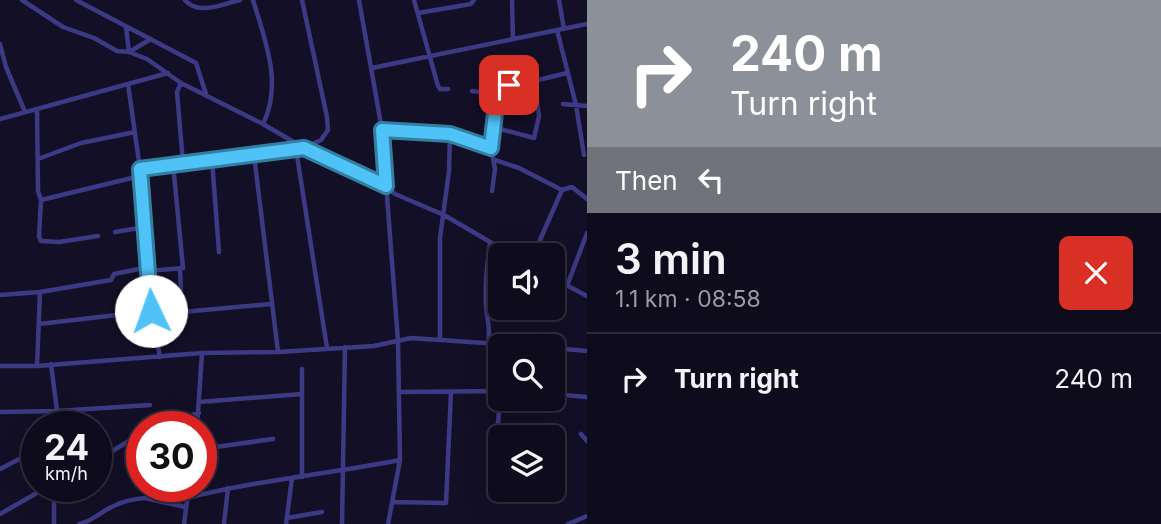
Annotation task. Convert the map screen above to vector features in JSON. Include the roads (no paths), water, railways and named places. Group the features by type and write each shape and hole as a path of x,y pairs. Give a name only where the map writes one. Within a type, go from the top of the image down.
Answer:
{"street":[{"path":"22,0 63,27 94,38 117,51 129,52 147,59 181,83 304,148 386,186 395,194 444,215 490,243"},
{"path":"76,0 196,63 206,95"},
{"path":"88,6 92,0"},
{"path":"185,0 192,7 201,9 240,0"},
{"path":"253,0 267,46 273,82 271,108 263,124"},
{"path":"140,169 304,148 321,140 328,130 327,117 302,0"},
{"path":"359,0 382,130 398,341 400,460 388,524"},
{"path":"414,0 438,86 440,89 448,89"},
{"path":"418,13 473,4 474,0"},
{"path":"512,0 513,39"},
{"path":"559,0 564,29"},
{"path":"372,68 587,24"},
{"path":"126,26 129,52"},
{"path":"557,30 576,105 584,155"},
{"path":"129,52 151,39"},
{"path":"0,44 6,67 25,113"},
{"path":"0,119 168,73"},
{"path":"492,191 495,160 491,148 498,94 509,85 567,73"},
{"path":"493,127 534,138 539,116 534,81"},
{"path":"181,83 177,92 183,163"},
{"path":"128,85 140,169 151,311 160,356"},
{"path":"472,91 498,94"},
{"path":"563,104 587,106"},
{"path":"37,109 41,242 98,236"},
{"path":"382,130 450,134 491,148"},
{"path":"37,159 81,144 135,132"},
{"path":"440,340 440,238 449,171 450,134"},
{"path":"296,149 327,348"},
{"path":"254,155 278,352"},
{"path":"212,160 219,252"},
{"path":"495,160 519,168 562,190 572,187 587,199"},
{"path":"173,164 183,268 180,270 183,312 271,304"},
{"path":"41,200 140,176"},
{"path":"539,243 562,190"},
{"path":"115,232 145,227"},
{"path":"587,233 566,286 587,296"},
{"path":"488,255 488,315"},
{"path":"0,295 40,292 111,280 114,274 149,269 180,270"},
{"path":"37,366 40,292"},
{"path":"39,324 151,311"},
{"path":"0,366 37,366 202,353 374,346 411,338 488,344"},
{"path":"342,524 345,471 345,347"},
{"path":"565,349 587,351"},
{"path":"199,411 202,353"},
{"path":"51,364 57,411 150,405"},
{"path":"302,369 302,477"},
{"path":"400,392 488,393"},
{"path":"393,502 446,503 451,392"},
{"path":"200,402 302,394"},
{"path":"565,395 587,397"},
{"path":"0,412 21,412"},
{"path":"581,434 587,441"},
{"path":"217,447 272,439"},
{"path":"0,469 21,458"},
{"path":"217,491 400,460"},
{"path":"292,478 287,521 323,512"},
{"path":"224,524 228,488"},
{"path":"79,524 88,522 115,505 138,499 145,498 185,508"},
{"path":"0,513 21,502"},
{"path":"52,502 54,524"},
{"path":"184,524 186,502"},
{"path":"568,524 584,520"}]}
